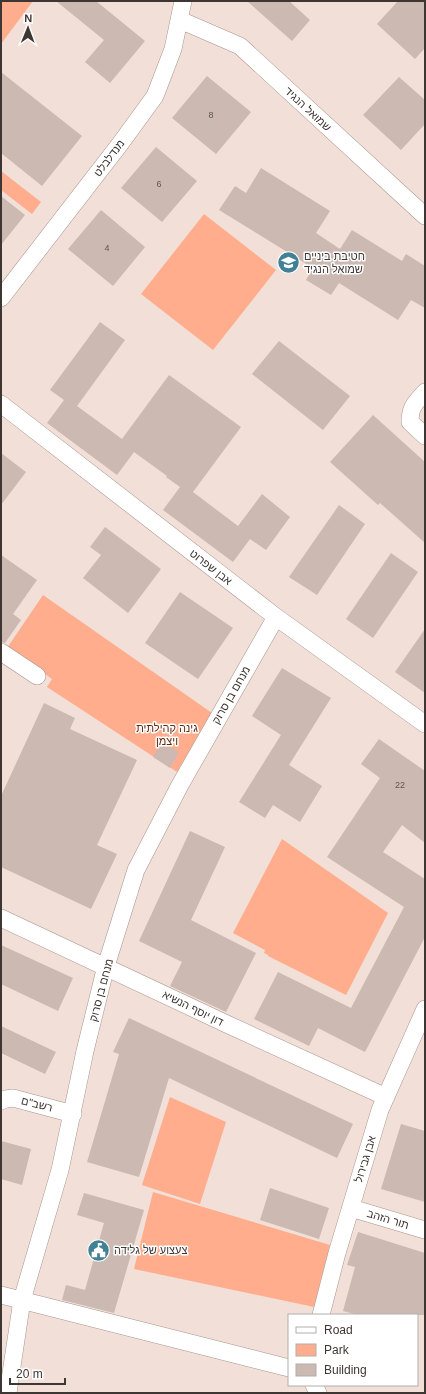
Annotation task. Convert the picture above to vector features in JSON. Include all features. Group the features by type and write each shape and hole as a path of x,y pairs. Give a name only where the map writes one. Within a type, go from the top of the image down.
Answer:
{"street":[{"name":"מנדלבלט","path":"1,298 120,144 155,96 173,49 183,1"},
{"name":"שמואל הנגיד","path":"180,20 240,46 425,216"},
{"path":"425,392 410,412 410,422 425,436"},
{"name":"אבן שפרוט","path":"1,404 276,617 425,724"},
{"name":"מנחם בן סרוק","path":"8,1393 22,1300 60,1170 73,1114 85,1051 106,966 136,870 180,786 276,617"},
{"path":"1,652 37,676"},
{"name":"דון יוסף הנשיא","path":"1,918 386,1097"},
{"name":"אבן גבירול","path":"321,1314 380,1110 425,1009"},
{"name":"רשב\"ם","path":"1,1101 13,1098 73,1114"},
{"name":"תור הזהב","path":"351,1208 425,1230"},
{"path":"1,1295 288,1368"}],"green space":[{"path":"1,1 33,1 1,44"},
{"path":"1,171 41,202 32,214 1,190"},
{"path":"204,214 276,270 213,350 141,294"},
{"name":"גינה קהילתית ויצמן","path":"43,595 212,713 177,772 47,687 52,679 7,648"},
{"path":"282,839 388,913 346,995 268,956 264,953 265,950 233,933"},
{"path":"170,1097 226,1122 200,1204 142,1185"},
{"path":"153,1192 330,1245 314,1307 134,1269"}],"building":[{"path":"56,1 96,1 145,41 110,83 85,62 104,40"},
{"path":"247,1 289,1 310,20 292,41"},
{"path":"398,1 425,1 425,48 415,59 377,24"},
{"path":"1,72 82,136 42,186 1,153"},
{"path":"207,76 251,112 216,154 172,118"},
{"path":"399,77 425,100 425,124 401,150 363,115"},
{"path":"156,147 197,181 162,222 121,188"},
{"name":"חטיבת ביניים שמואל הנגיד","path":"261,168 330,211 316,233 340,249 352,230 402,261 406,254 425,266 425,308 411,300 398,320 339,283 331,295 306,280 313,268 219,210 235,186 246,193"},
{"path":"1,196 25,215 1,245"},
{"path":"101,210 145,247 113,286 68,249"},
{"path":"100,322 125,340 77,406 122,439 169,375 241,427 193,492 238,526 262,494 290,517 266,550 250,539 233,562 163,510 180,487 166,477 167,476 134,452 117,475 47,423 64,400 50,390"},
{"path":"279,341 350,396 323,430 252,374"},
{"path":"373,415 425,462 425,543 380,503 378,505 330,462"},
{"path":"1,453 26,472 1,505"},
{"path":"339,505 365,524 317,595 289,577"},
{"path":"105,527 161,569 128,613 83,578 101,555 90,547"},
{"path":"391,553 418,572 373,638 346,619"},
{"path":"1,555 37,580 13,614 21,620 5,643 1,642"},
{"path":"180,592 233,628 198,679 145,643"},
{"path":"425,629 425,693 395,672"},
{"path":"282,668 331,698 289,765 322,786 300,822 273,805 265,818 239,802 281,735 252,716"},
{"path":"44,703 75,718 70,729 137,760 97,845 117,854 91,909 1,867 1,796"},
{"path":"379,739 425,771 425,843 402,825 383,852 425,879 425,937 365,1052 318,1028 309,1046 254,1019 278,972 351,1008 404,907 327,857 380,778 361,764"},
{"path":"162,742 179,752 170,768 153,757"},
{"path":"190,831 225,847 191,920 256,953 226,1012 170,986 182,962 139,941"},
{"path":"1,945 73,978 58,1011 1,984"},
{"path":"129,1018 353,1124 337,1158 169,1078 139,1177 87,1162 119,1054 113,1052"},
{"path":"1,1026 56,1052 45,1074 1,1053"},
{"path":"401,1124 425,1131 425,1202 381,1189"},
{"path":"1,1141 31,1149 22,1185 1,1179"},
{"path":"270,1188 329,1208 319,1239 260,1220"},
{"path":"84,1193 144,1210 114,1313 62,1300 66,1285 85,1290 104,1223 77,1215"},
{"path":"358,1232 425,1253 425,1315 354,1314 343,1311 355,1267 347,1265"}],"place":[{"name":"חטיבת ביניים שמואל הנגיד","path":"288,262"},
{"name":"צעצוע של גלידה","path":"99,1250"}]}
